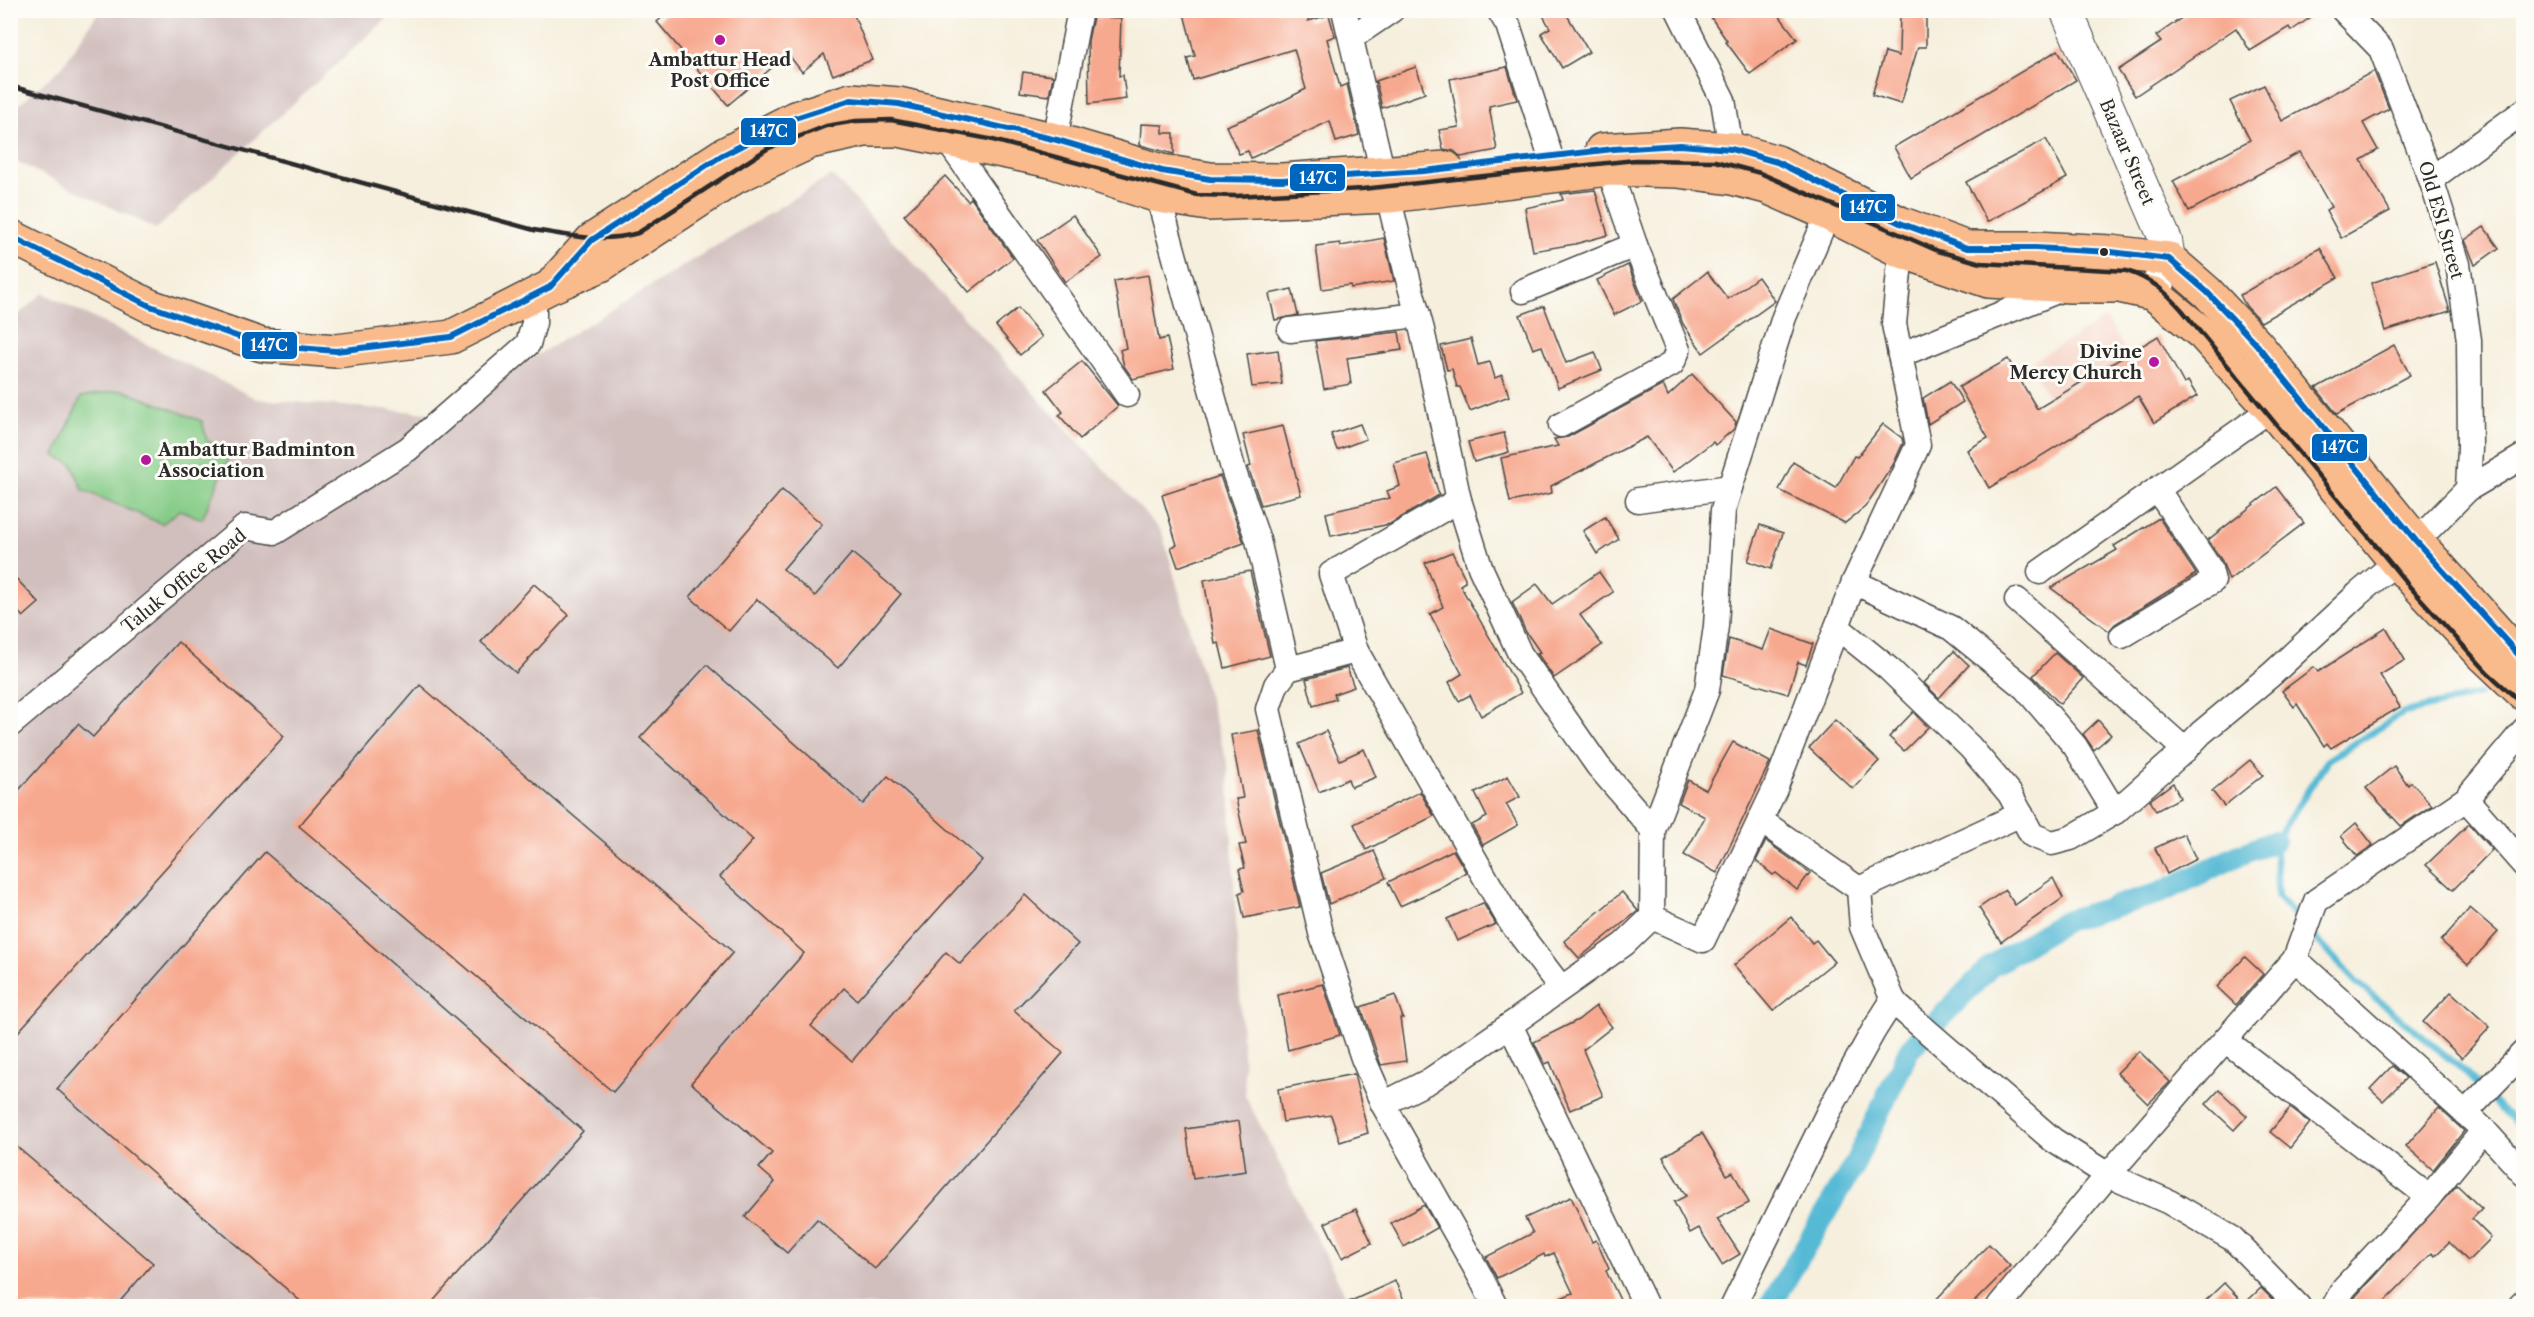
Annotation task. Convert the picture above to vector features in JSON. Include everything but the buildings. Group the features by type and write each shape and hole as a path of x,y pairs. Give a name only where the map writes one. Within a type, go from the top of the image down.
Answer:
{"highway":[{"path":"542,290 592,240 721,156 795,118 851,100 899,104 1054,150 1210,179 1386,184 1609,169 1677,171 1732,178 1767,187 1828,214 1901,251 1988,281 2070,286 2119,286 2154,294 2203,334 2406,551 2523,683"},
{"path":"10,236 150,306 262,345 336,351 451,337 542,290 601,265 735,177 810,142 865,130 899,130 947,140 1054,150 1158,196 1208,204 1386,184 1613,149 1680,145 1731,149 1777,162 1900,223 1967,248 2111,252 2169,259 2207,292 2257,345 2406,551"}],"street":[{"path":"1054,150 1080,10"},
{"path":"1344,10 1418,315 1459,500 1480,567 1520,654 1598,766 1653,830"},
{"path":"1352,37 1392,10"},
{"path":"1499,10 1508,25 1551,158"},
{"path":"1678,10 1723,100 1731,149"},
{"name":"Bazaar Street","path":"2066,10 2166,241 2169,259"},
{"name":"Old ESI Street","path":"2343,10 2381,50 2432,179 2458,264 2469,340 2468,489"},
{"path":"2432,179 2523,111"},
{"path":"947,140 1127,395"},
{"path":"1561,425 1672,364 1678,350 1635,244 1609,169"},
{"path":"1158,196 1228,452 1258,540 1288,669"},
{"path":"1383,1104 1429,1081 1510,1025 1624,944 1652,917 1653,830 1707,690 1716,626 1723,510 1784,317 1828,214"},
{"path":"1523,291 1635,244"},
{"path":"1652,917 1703,940 1775,789 1854,582 1918,445 1894,324 1901,251"},
{"path":"2154,294 2169,259"},
{"path":"1900,355 2070,286"},
{"name":"Taluk Office Road","path":"10,725 245,526 275,532 408,449 528,344 542,290"},
{"path":"1290,330 1418,315"},
{"path":"2040,572 2271,409"},
{"path":"1837,627 1888,669 1970,747 2010,794 2032,835 2052,843 2071,838 2115,812 2201,733 2272,674 2406,551 2468,489 2523,456"},
{"path":"1638,500 1730,487"},
{"path":"2122,636 2213,581 2210,569 2157,489"},
{"path":"1459,500 1331,574 1356,651 1510,921 1561,988"},
{"path":"1854,582 1951,628 2025,688 2075,746 2115,812"},
{"path":"2018,600 2185,750"},
{"path":"1356,651 1288,669 1276,685 1268,709 1322,933 1363,1058 1383,1104 1495,1306"},
{"path":"1999,1306 2108,1175 2295,959 2316,901 2466,799 2523,730"},
{"path":"2466,799 2523,865"},
{"path":"1859,889 2021,814"},
{"path":"1760,820 1859,889"},
{"path":"1859,889 1862,927 1895,1003 2052,1140 2108,1175 2169,1202 2233,1239 2298,1306"},
{"path":"2295,959 2484,1130 2523,1174"},
{"path":"1732,1306 1830,1109 1874,1030 1895,1003"},
{"path":"1510,1025 1646,1306"},
{"path":"2225,1040 2429,1197"},
{"path":"2465,1113 2520,1054"},
{"path":"2334,1306 2344,1288 2429,1197 2484,1130"},
{"path":"2520,1306 2523,1302"}],"shaded area":[{"path":"99,11 395,11 156,229 11,159 11,111 62,67"},
{"path":"832,175 1162,532 1228,766 1245,1095 1351,1306 11,1306 10,322 43,293 257,399 441,414"},
{"path":"2106,318 2127,353 2049,399 2029,363"}],"green space":[{"name":"Ambattur Badminton Association","path":"122,390 202,421 207,441 232,451 202,519 180,510 162,524 83,490 72,464 55,456 81,397"}],"waterway":[{"path":"2303,924 2278,897 2275,841 2328,760 2403,713 2478,695"},
{"path":"1770,1306 1854,1165 1909,1050 1990,967 2065,921 2160,893 2237,856 2275,841"},
{"path":"2310,932 2356,982 2462,1069 2524,1132"}],"railway":[{"path":"10,86 534,230 586,238 612,238 638,233 767,149 826,126 856,121 891,120 989,139 1197,195 1236,196 1362,189 1635,160 1715,161 1760,173 1938,251 1981,263 2127,271 2151,282 2182,310 2410,587 2488,673 2524,705"}],"transit line":[{"name":"147C","path":"10,236 150,306 262,345 336,351 451,337 550,287 592,240 721,156 795,118 851,100 899,104 1057,140 1162,171 1210,179 1282,180 1424,171 1613,149 1680,145 1731,149 1777,162 1900,223 1967,248 2035,248 2111,252 2169,259 2207,292 2257,345 2416,541 2524,661"}],"place":[{"name":"Ambattur Head Post Office","path":"720,40"},
{"name":"Divine Mercy Church","path":"2154,362"},
{"name":"Ambattur Badminton Association","path":"146,460"}]}
